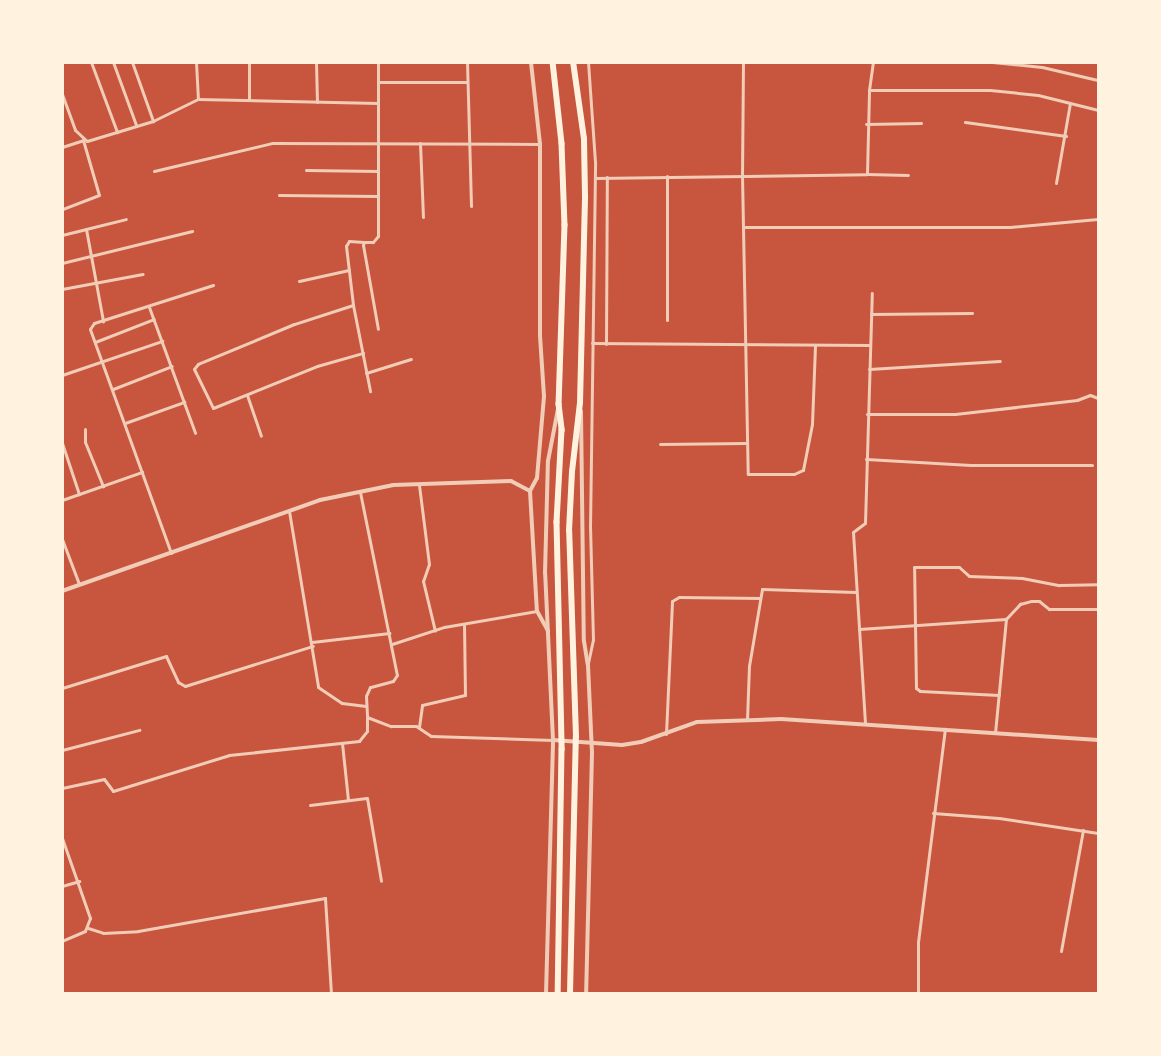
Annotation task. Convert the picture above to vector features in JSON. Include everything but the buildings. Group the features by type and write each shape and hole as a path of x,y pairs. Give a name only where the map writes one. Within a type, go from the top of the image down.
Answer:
{"highway":[{"path":"553,62 562,144 565,225 559,404 562,430 557,533 562,749 558,994"},
{"path":"570,994 576,732 569,531 572,472 580,402 585,198 584,139 573,62"}],"street":[{"path":"91,62 117,132"},
{"path":"113,62 136,125"},
{"path":"132,62 153,120"},
{"path":"196,62 198,99"},
{"path":"249,62 249,100"},
{"path":"316,62 317,102"},
{"path":"370,391 353,305 347,242 373,242 378,236 378,62"},
{"path":"467,62 467,144 471,206"},
{"path":"531,62 540,144 540,335 544,396 536,478 530,491 537,611 548,631"},
{"path":"588,62 595,178 590,528 593,640 588,665"},
{"path":"743,62 742,174 748,474 794,474 803,470 812,424 815,345"},
{"path":"867,174 866,124 873,62"},
{"path":"992,62 1042,67 1098,80"},
{"path":"378,82 467,82"},
{"path":"869,90 990,90 1038,95 1098,110"},
{"path":"62,94 75,130 83,140 99,195 62,209"},
{"path":"62,147 83,140 94,140 153,120 198,99 378,103"},
{"path":"1056,183 1066,136 1070,103"},
{"path":"965,122 1066,136"},
{"path":"866,124 920,123"},
{"path":"420,143 423,217"},
{"path":"154,170 264,144 540,144"},
{"path":"306,170 378,172"},
{"path":"595,178 742,174 908,175"},
{"path":"667,176 667,320"},
{"path":"606,344 607,178"},
{"path":"280,194 378,196"},
{"path":"62,235 126,219"},
{"path":"744,227 1010,227 1098,219"},
{"path":"86,229 103,321"},
{"path":"62,263 192,230"},
{"path":"364,242 378,329"},
{"path":"298,281 349,270"},
{"path":"62,289 143,274"},
{"path":"171,553 95,342 91,326 213,285"},
{"path":"865,723 853,532 865,525 872,293"},
{"path":"353,305 286,327 194,368 214,408 317,366 363,353"},
{"path":"149,307 196,433"},
{"path":"871,314 972,313"},
{"path":"95,342 154,319"},
{"path":"62,375 162,341"},
{"path":"592,343 870,345"},
{"path":"366,373 411,358"},
{"path":"869,369 1000,361"},
{"path":"113,389 172,366"},
{"path":"247,395 262,436"},
{"path":"867,414 954,414 1077,400 1090,395 1098,398"},
{"path":"125,423 184,402"},
{"path":"580,402 584,641 588,665 591,744 586,994"},
{"path":"546,994 553,740 545,573 548,462 559,404"},
{"path":"85,429 85,442 103,486"},
{"path":"62,443 79,494"},
{"path":"660,444 746,443"},
{"path":"866,459 971,465 1092,465"},
{"path":"62,500 142,472"},
{"path":"62,591 289,511 360,491 419,484 511,481 530,491"},
{"path":"419,484 429,564 423,581 435,631"},
{"path":"62,788 104,779 113,791 229,755 363,739 367,731 366,706 370,687 396,678 392,644 360,491"},
{"path":"289,511 320,690 347,704 366,706"},
{"path":"62,539 79,584"},
{"path":"999,695 917,690 912,571 916,566 959,567 970,576 1022,578 1059,585 1098,584"},
{"path":"747,720 749,666 762,589 767,587 856,592"},
{"path":"666,734 672,601 679,596 760,598"},
{"path":"995,733 1006,619 1020,604 1031,601 1039,601 1049,609 1098,609"},
{"path":"392,644 435,631 537,611"},
{"path":"859,629 1006,619"},
{"path":"419,727 422,705 465,695 464,625"},
{"path":"62,688 166,656 178,682 185,686 312,644 389,633"},
{"path":"367,717 391,726 419,727 431,736 553,740 622,745 666,734 697,722 747,720 865,723 1098,740"},
{"path":"918,994 918,942 933,813 946,729"},
{"path":"62,750 139,730"},
{"path":"342,743 348,800"},
{"path":"310,805 368,799 381,881"},
{"path":"933,813 1098,833"},
{"path":"1061,951 1083,830"},
{"path":"62,838 90,918 88,928"},
{"path":"62,886 78,881"},
{"path":"62,941 88,928 103,934 138,931 325,898 331,994"}]}
